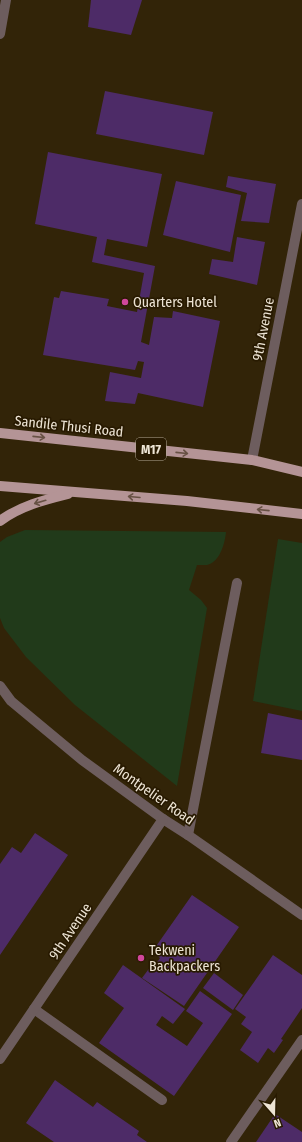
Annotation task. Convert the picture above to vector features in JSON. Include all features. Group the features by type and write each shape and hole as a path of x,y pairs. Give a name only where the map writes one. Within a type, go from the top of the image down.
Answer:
{"main road":[{"name":"Sandile Thusi Road","path":"0,433 252,460 302,472"},
{"path":"0,486 187,501 302,514"},
{"path":"0,521 5,517 36,502 78,492"}],"street":[{"path":"0,34 6,0"},
{"name":"9th Avenue","path":"252,460 302,204"},
{"path":"188,835 237,583"},
{"name":"Montpelier Road","path":"0,686 11,701 82,760 163,819 302,915"},
{"name":"9th Avenue","path":"0,1059 163,819"},
{"path":"34,1009 162,1100"},
{"path":"231,1142 302,1040"}],"green space":[{"path":"25,530 226,532 221,552 215,560 207,565 197,565 189,590 201,600 207,608 177,786 75,705 26,657 4,628 0,618 0,542 7,537"},
{"path":"278,539 302,543 302,711 253,701"}],"building":[{"path":"91,0 142,0 131,35 88,27"},
{"path":"105,91 213,112 204,155 96,134"},
{"path":"48,152 162,174 147,247 107,239 104,255 155,266 141,342 149,345 154,317 172,318 173,311 220,321 203,407 138,393 135,404 105,401 110,372 141,378 144,362 138,361 135,370 43,355 54,297 59,298 61,291 109,299 107,306 137,312 144,273 92,262 97,237 35,224"},
{"path":"228,176 276,184 269,223 241,221 247,193 226,187"},
{"path":"176,181 241,195 230,252 163,235"},
{"path":"237,237 265,242 257,285 209,274 212,259 233,262"},
{"path":"268,713 302,720 302,760 261,753"},
{"path":"35,833 68,855 0,955 0,864 12,847 21,853"},
{"path":"192,895 239,927 184,1006 142,978 154,962 156,964 160,958 152,952"},
{"path":"273,955 302,975 302,1008 281,1039 283,1040 274,1053 268,1048 258,1063 240,1050 252,1032 241,1024 246,1017 235,1009"},
{"path":"123,965 185,1009 173,1024 162,1016 156,1025 187,1046 203,1023 186,1011 200,991 232,1014 174,1096 99,1043 124,1008 104,993"},
{"path":"214,973 243,995 233,1010 203,988"},
{"path":"55,1080 93,1107 97,1102 139,1131 137,1135 147,1142 54,1142 26,1123"},
{"path":"275,1114 302,1132 302,1142 256,1142"}],"place":[{"name":"Quarters Hotel","path":"125,302"},
{"name":"Tekweni Backpackers","path":"141,958"}]}
